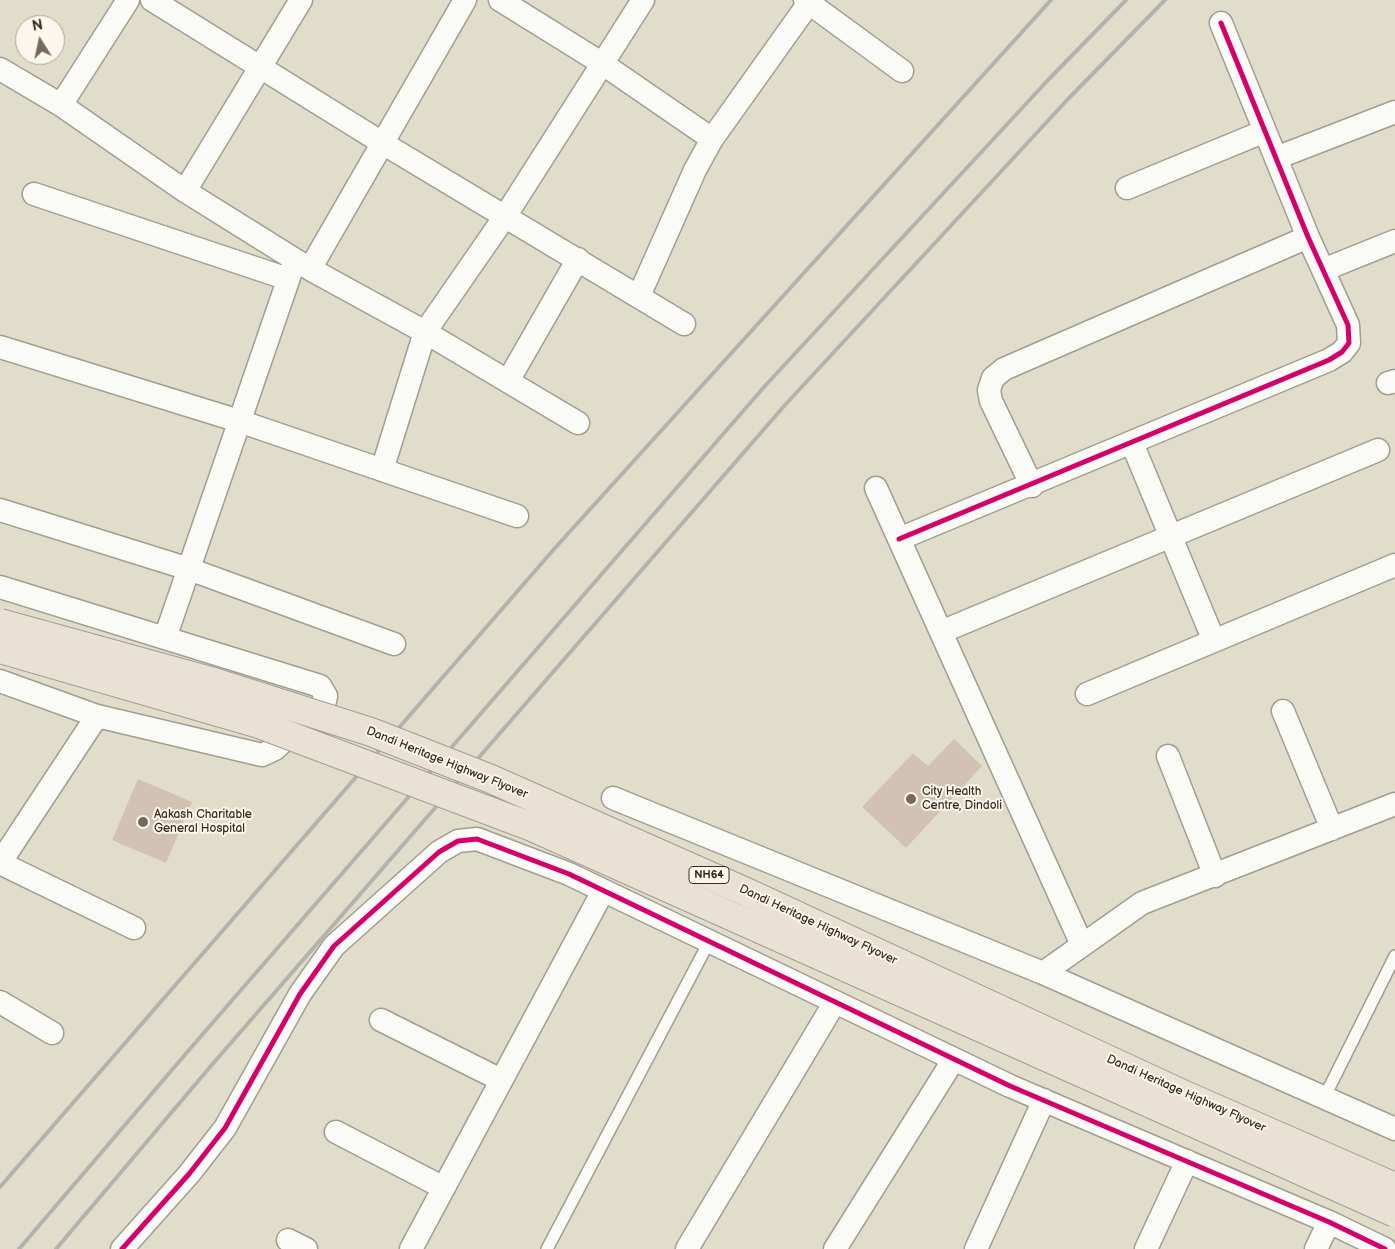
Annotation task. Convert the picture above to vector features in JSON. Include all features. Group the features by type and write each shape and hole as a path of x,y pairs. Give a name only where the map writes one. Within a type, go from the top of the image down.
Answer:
{"main road":[{"name":"Dandi Heritage Highway Flyover","path":"0,623 224,685 371,732 482,776 744,891 1187,1096 1395,1187"},
{"name":"Dandi Heritage Highway Flyover","path":"0,649 256,723 532,827 1395,1213"}],"street":[{"path":"61,105 128,0"},
{"path":"152,0 384,144 506,215 684,324"},
{"path":"185,191 301,0"},
{"path":"165,638 239,421 298,269 384,144 465,0"},
{"path":"500,0 603,64 712,139"},
{"path":"382,470 426,332 506,215 643,0"},
{"path":"639,296 694,170 712,139 809,1 902,71"},
{"path":"899,539 1032,486 1329,360 1342,352 1349,343 1348,325 1308,238 1221,23"},
{"path":"0,69 61,105 298,269 426,332 578,422"},
{"path":"1276,158 1395,112"},
{"path":"1127,188 1265,131"},
{"path":"34,194 298,269"},
{"path":"1032,486 991,401 989,390 993,378 1004,369 1308,238"},
{"path":"1323,270 1395,241"},
{"path":"508,381 578,259"},
{"path":"0,347 239,421 517,516"},
{"path":"1132,443 1214,641"},
{"path":"941,632 1378,450"},
{"path":"876,488 1082,946"},
{"path":"0,510 189,570 394,644"},
{"path":"1087,694 1395,565"},
{"path":"0,587 320,686 326,696 325,701 275,749 262,755 97,716 0,681"},
{"path":"1283,712 1332,829"},
{"path":"97,716 0,863 134,928"},
{"path":"1168,756 1215,876"},
{"path":"613,798 1044,973 1395,1129"},
{"path":"1044,973 1142,903 1395,804"},
{"path":"122,1249 189,1174 225,1128 300,994 334,946 439,852 458,841 477,839 569,874 954,1059 1044,1100 1329,1222 1385,1249"},
{"path":"411,1249 603,890"},
{"path":"0,1002 52,1033"},
{"path":"687,1249 835,1002"},
{"path":"381,1020 502,1080"},
{"path":"835,1249 954,1059"},
{"path":"976,1249 1044,1100"},
{"path":"336,1132 444,1188"},
{"path":"1146,1249 1187,1162"},
{"path":"1316,1249 1329,1222"}],"lane":[{"path":"547,1249 709,942"},
{"path":"1324,1098 1395,956"}],"building":[{"path":"954,739 982,766 906,848 862,807 913,753 928,766"},
{"path":"138,779 192,802 166,863 112,840"}],"railway":[{"path":"0,1187 555,548 1051,0"},
{"path":"19,1249 189,1050 764,387 1049,79 1126,0"},
{"path":"56,1249 210,1067 785,405 1069,98 1165,0"}],"cycle path":[{"path":"899,539 1329,360 1342,352 1349,343 1348,325 1308,237 1221,23"},
{"path":"122,1249 189,1174 225,1128 300,994 334,946 439,852 458,841 477,839 569,874 1010,1086 1329,1222 1385,1249"}],"place":[{"name":"City Health Centre, Dindoli","path":"911,799"},
{"name":"Aakash Charitable General Hospital","path":"143,822"}]}
